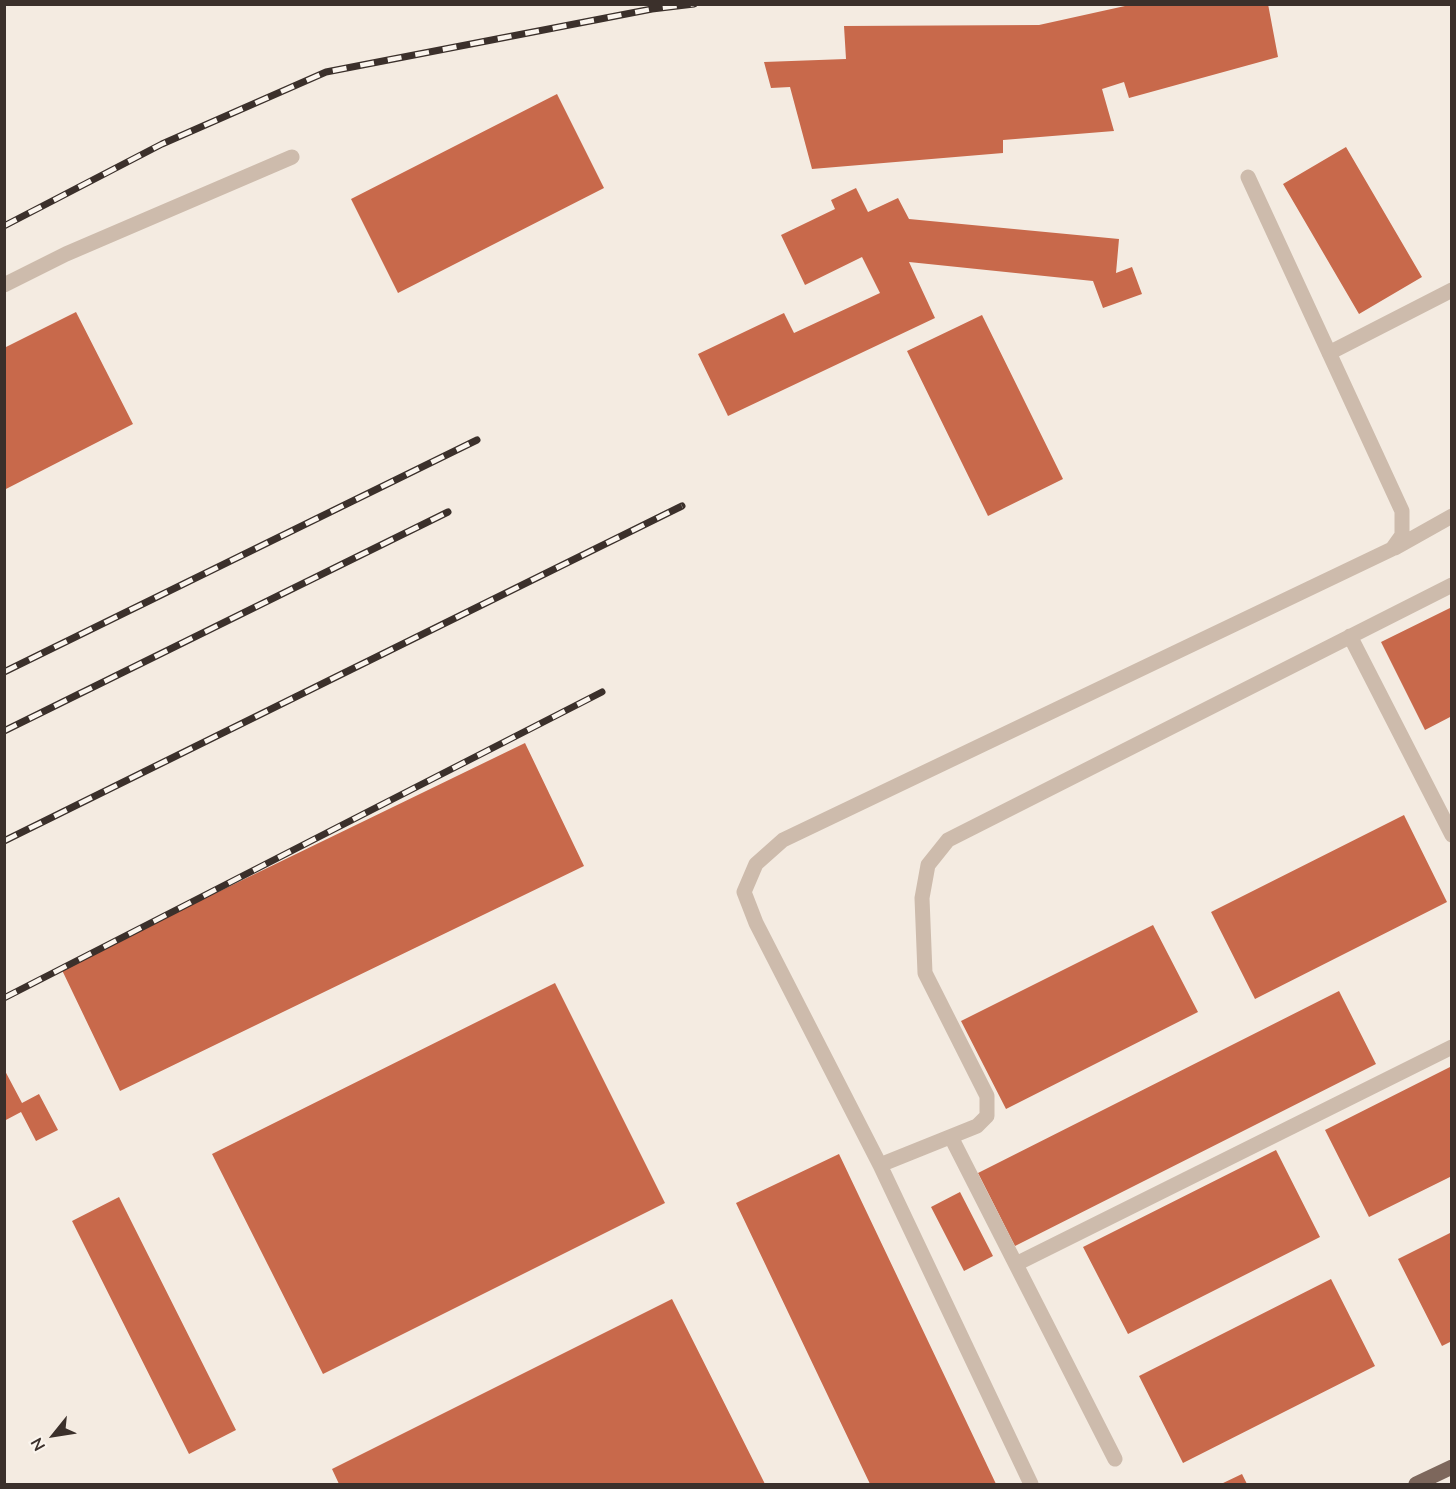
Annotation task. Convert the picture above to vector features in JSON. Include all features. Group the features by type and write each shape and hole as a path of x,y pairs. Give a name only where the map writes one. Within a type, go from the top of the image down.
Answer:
{"main road":[{"path":"1416,1485 1452,1467"}],"lane":[{"path":"4,285 77,249 292,158"},
{"path":"1248,177 1402,511 1402,535 1392,549"},
{"path":"1329,353 1452,290"},
{"path":"1031,1485 880,1165 756,922 744,892 756,864 783,840 1392,549 1452,516"},
{"path":"880,1165 977,1126 987,1116 987,1096 925,973 922,898 928,865 948,840 1452,585"},
{"path":"1350,636 1452,835"},
{"path":"1016,1264 1452,1047"},
{"path":"951,1137 1115,1459"}],"building":[{"path":"1134,4 1268,4 1278,57 1129,98 1124,82 1102,89 1114,131 1003,140 1003,153 812,169 790,87 771,88 764,62 846,59 844,26 1039,25"},
{"path":"557,94 604,188 398,293 351,199"},
{"path":"1346,147 1422,277 1359,314 1283,184"},
{"path":"856,188 868,212 898,198 909,219 1119,239 1116,273 1132,267 1142,294 1103,308 1093,281 909,262 935,318 728,416 698,354 784,313 794,333 880,293 862,257 805,285 781,235 835,209 831,200"},
{"path":"76,312 133,424 4,490 4,348"},
{"path":"982,315 1063,479 988,516 907,351"},
{"path":"1452,607 1452,716 1425,730 1381,642"},
{"path":"525,743 584,866 120,1091 61,968"},
{"path":"1404,815 1447,902 1255,999 1211,912"},
{"path":"1153,925 1198,1012 1006,1109 961,1021"},
{"path":"555,983 665,1203 323,1374 212,1154"},
{"path":"1339,991 1376,1064 1015,1246 978,1173"},
{"path":"1452,1066 1452,1176 1369,1217 1325,1130"},
{"path":"4,1069 22,1103 39,1094 58,1130 36,1141 21,1112 4,1121"},
{"path":"1276,1150 1320,1237 1128,1334 1083,1247"},
{"path":"839,1154 996,1484 870,1484 736,1203"},
{"path":"960,1192 993,1256 964,1271 931,1207"},
{"path":"119,1197 236,1430 189,1454 72,1221"},
{"path":"1452,1232 1452,1341 1442,1346 1398,1259"},
{"path":"1331,1279 1375,1366 1183,1463 1139,1376"},
{"path":"672,1299 765,1484 339,1484 332,1469"},
{"path":"1242,1474 1247,1484 1221,1484"}],"railway":[{"path":"4,226 162,144 326,72 652,9 694,4"},
{"path":"4,672 477,440"},
{"path":"4,841 682,506"},
{"path":"4,731 448,512"},
{"path":"4,998 602,692"}]}
